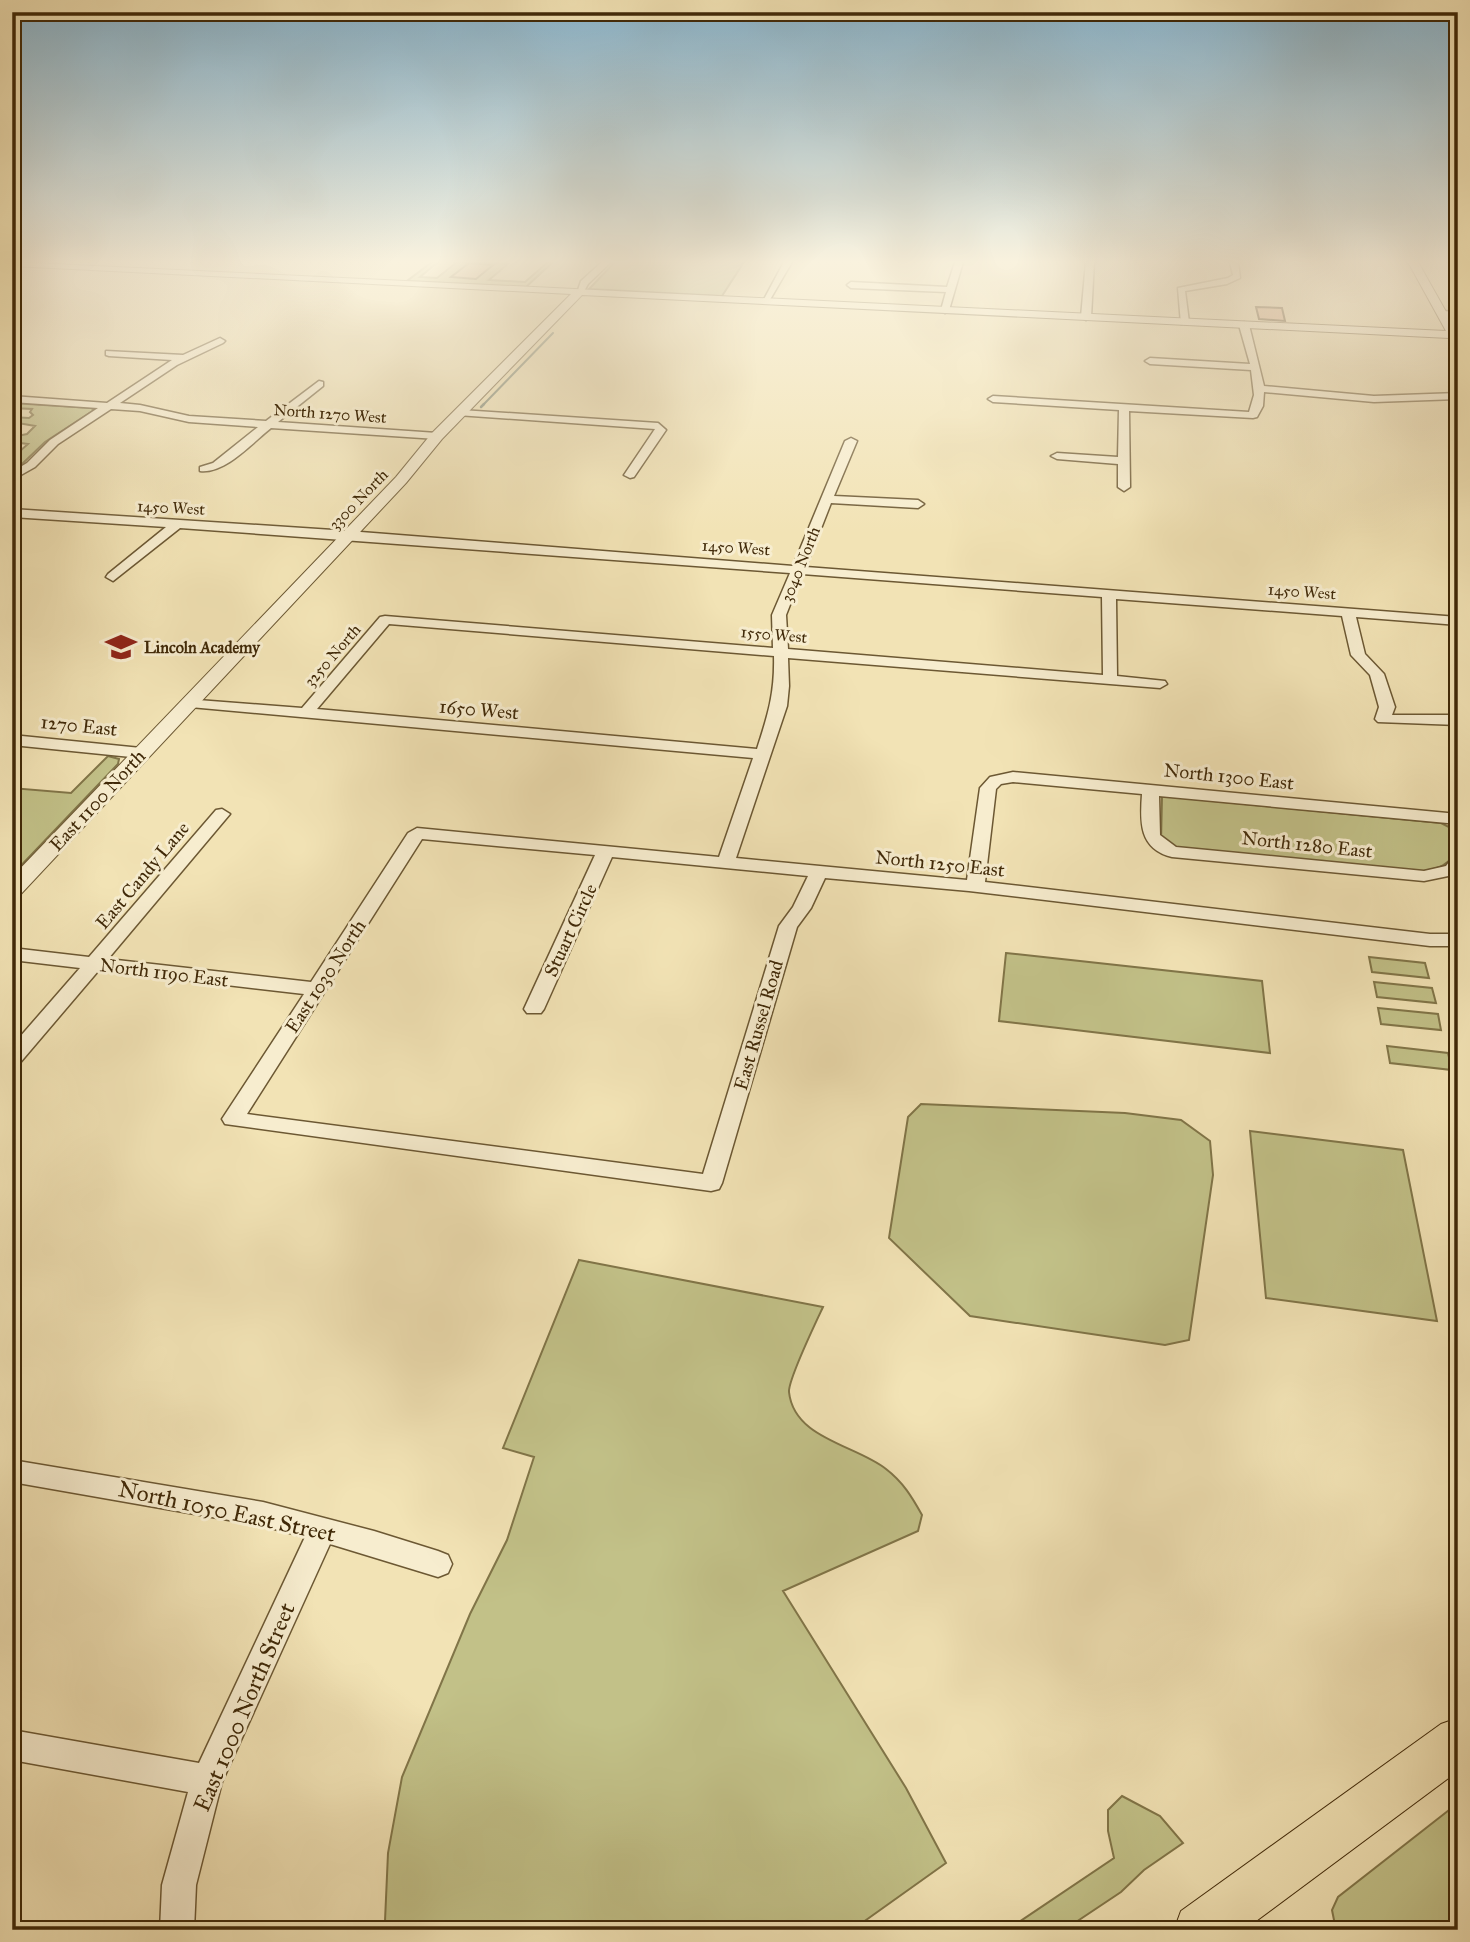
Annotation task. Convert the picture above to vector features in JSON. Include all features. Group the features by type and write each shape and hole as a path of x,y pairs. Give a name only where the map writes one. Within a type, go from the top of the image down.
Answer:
{"main road":[{"path":"1200,1930 1458,1741"}],"street":[{"path":"12,477 31,465 54,442 196,353"},
{"name":"3300 North","path":"186,706 401,480 413,461 519,353"},
{"path":"993,399 1254,415 1261,389 1251,353"},
{"path":"109,354 185,358"},
{"path":"1150,361 1254,368"},
{"path":"204,469 217,465 319,384"},
{"path":"1261,389 1374,399 1458,396"},
{"name":"North 1270 West","path":"12,399 141,408 189,419 437,436"},
{"path":"1124,406 1124,487"},
{"path":"461,412 658,426 661,430 630,475"},
{"name":"3040 North","path":"743,813 779,706 779,615 852,441"},
{"path":"1057,456 1123,461"},
{"path":"827,499 918,504"},
{"name":"1450 West","path":"15,515 348,535 1458,621"},
{"path":"113,577 175,526"},
{"path":"1109,594 1110,680"},
{"path":"1348,612 1358,655 1377,674 1387,707 1383,719 1458,720"},
{"name":"1550 West","path":"385,620 1160,684"},
{"name":"3250 North","path":"306,712 385,620"},
{"name":"1650 West","path":"186,706 306,712 764,754"},
{"name":"East 1100 North","path":"12,890 186,706"},
{"name":"1270 East","path":"12,740 141,753"},
{"name":"North 1300 East","path":"975,887 988,788 996,780 1013,777 1458,820"},
{"name":"North 1280 East","path":"1151,790 1150,836 1158,847 1172,852 1424,876 1455,866"},
{"path":"726,862 743,813"},
{"name":"East Candy Lane","path":"12,1059 222,814"},
{"name":"North 1250 East","path":"417,833 975,887 1430,940 1458,940"},
{"name":"East 1030 North","path":"233,1119 417,833"},
{"name":"Stuart Circle","path":"534,1009 606,851"},
{"name":"East Russel Road","path":"233,1119 711,1183 788,926 802,908 819,873"},
{"name":"North 1190 East","path":"12,954 316,989"},
{"name":"North 1050 East Street","path":"12,1471 214,1504 374,1543 438,1564"},
{"name":"East 1000 North Street","path":"177,1930 179,1885 208,1780 322,1530"},
{"path":"12,1745 208,1780"}],"shaded area":[{"path":"12,403 94,410 45,442 22,464 12,463 12,458 28,444 12,442 12,437 27,434 35,426 12,422 12,417 29,418 33,415 30,412 32,409 12,408"},
{"path":"108,756 119,759 118,764 12,875 12,788 71,793"},
{"path":"1162,796 1441,823 1451,828 1456,847 1447,863 1418,872 1171,848 1161,842"},
{"path":"1006,953 1262,981 1270,1053 999,1021"},
{"path":"1369,957 1425,963 1429,978 1372,972"},
{"path":"1374,982 1432,988 1436,1003 1377,997"},
{"path":"1378,1008 1438,1014 1441,1030 1381,1024"},
{"path":"1387,1046 1448,1053 1452,1070 1390,1063"},
{"path":"921,1104 1125,1113 1181,1120 1210,1141 1213,1175 1189,1340 1165,1345 970,1316 889,1238 908,1117"},
{"path":"1250,1131 1403,1150 1437,1321 1266,1298"},
{"path":"579,1260 823,1307 790,1386 793,1408 814,1431 886,1469 907,1490 922,1515 918,1531 783,1591 906,1788 946,1863 852,1930 387,1930 385,1921 388,1853 402,1777 470,1614 507,1540 534,1457 503,1448"},
{"path":"1122,1796 1160,1816 1183,1843 1144,1870 1121,1892 1064,1930 1007,1930 1114,1858 1108,1831 1108,1810"},
{"path":"1458,1803 1458,1930 1336,1930 1332,1910 1338,1897"}],"waterway":[{"path":"483,405 534,353"}],"place":[{"name":"Lincoln Academy","path":"121,647"}]}
